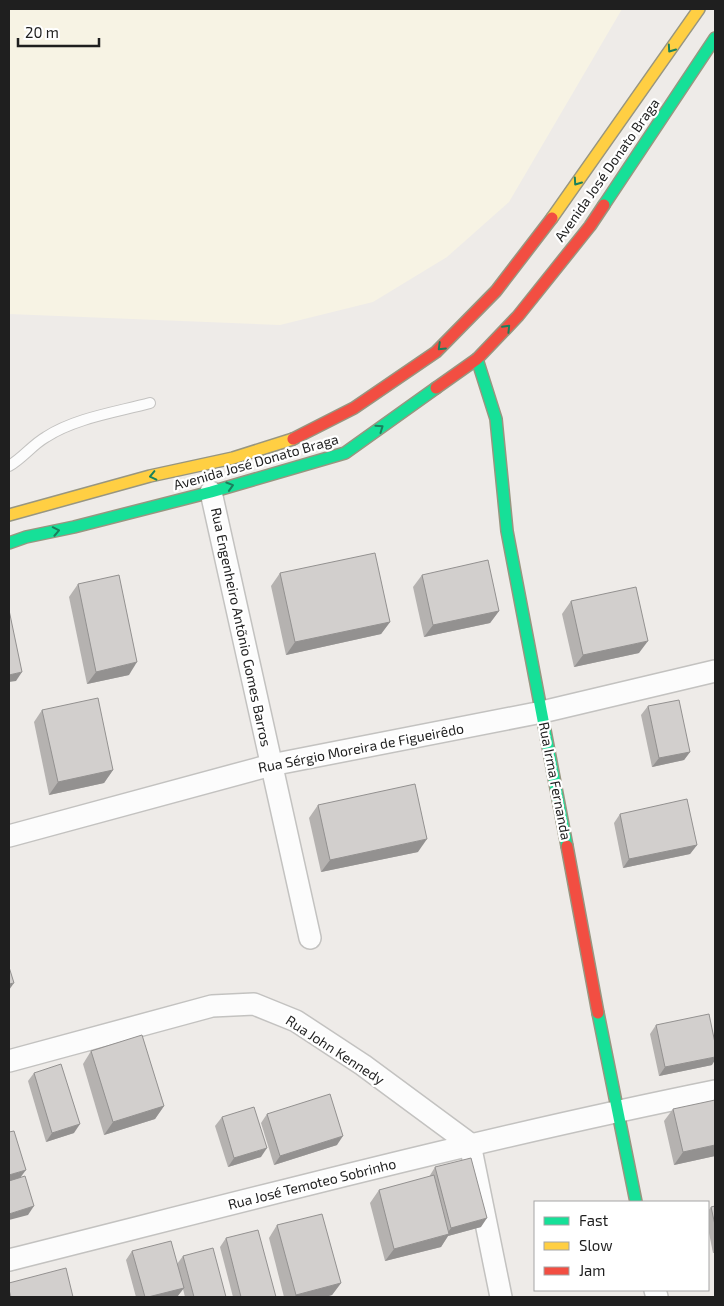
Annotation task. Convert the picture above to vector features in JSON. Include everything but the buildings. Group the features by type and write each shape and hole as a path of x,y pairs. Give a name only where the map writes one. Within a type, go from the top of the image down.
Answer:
{"main road":[{"name":"Avenida José Donato Braga","path":"15,521 150,476 233,458 291,440 354,408 436,352 496,291 562,204 699,9"},
{"name":"Avenida José Donato Braga","path":"15,521 74,527 211,492 345,452 476,359 518,316 590,226 715,38"},
{"name":"Rua Irma Fernanda","path":"476,359 496,419 507,531 636,1201"},
{"name":"Avenida José Donato Braga","path":"9,543 15,521"}],"street":[{"name":"Rua Engenheiro Antõnio Gomes Barros","path":"211,492 310,938"},
{"name":"Rua Sérgio Moreira de Figueirêdo","path":"9,835 271,765 542,712 715,670"},
{"name":"Rua John Kennedy","path":"9,1061 212,1006 254,1004 296,1022 363,1065 470,1144"},
{"name":"Rua José Temoteo Sobrinho","path":"9,1260 470,1144 715,1091"},
{"path":"470,1144 501,1297"}],"lane":[{"path":"9,466 46,437 79,422 150,403"}],"shaded area":[{"path":"9,9 622,9 509,202 447,257 373,302 280,325 9,314"}],"traffic: fast":[{"path":"604,205 715,38"},
{"path":"477,359 496,419 507,531 567,846"},
{"path":"9,543 26,537 74,527 211,492 345,453 436,388"},
{"path":"598,1013 636,1201"}],"traffic: slow":[{"path":"552,218 699,9"},
{"path":"9,515 150,476 233,458 293,439"}],"traffic: jam":[{"path":"436,388 477,359 518,316 590,226 604,205"},
{"path":"293,439 354,408 436,352 496,291 552,218"},
{"path":"567,846 598,1013"}]}
